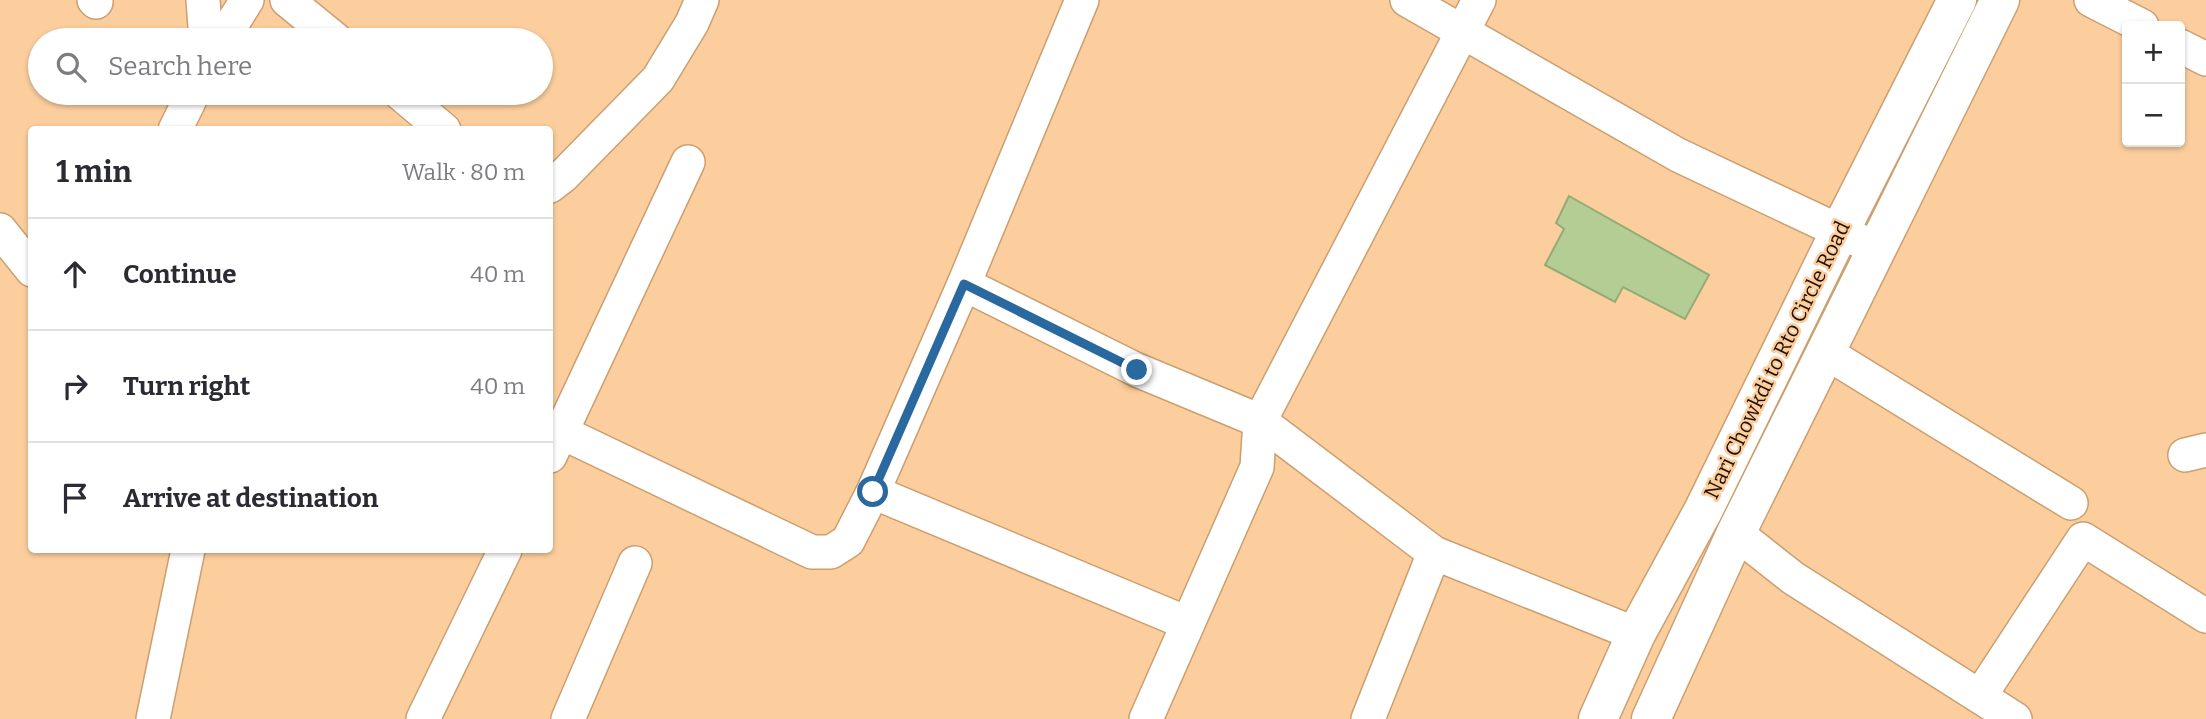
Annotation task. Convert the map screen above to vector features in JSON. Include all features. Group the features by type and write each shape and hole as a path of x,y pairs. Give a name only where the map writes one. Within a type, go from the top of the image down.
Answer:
{"highway":[{"name":"Nari Chowkdi to Rto Circle Road","path":"1598,719 1636,634 1703,511 1957,0"},
{"path":"1651,719 1736,533 2000,0"}],"street":[{"path":"202,0 205,28"},
{"path":"230,28 247,0"},
{"path":"287,0 321,28"},
{"path":"553,184 658,79 688,32 702,0"},
{"path":"688,162 555,444 812,552 831,552 848,541 873,492 964,284 1082,0"},
{"path":"1407,0 1678,155 1877,249"},
{"path":"1146,719 1257,467 1260,421 1479,0"},
{"path":"2091,0 2132,21"},
{"path":"2185,48 2206,59"},
{"path":"414,105 439,126"},
{"path":"0,230 28,265"},
{"path":"964,284 1137,370 1260,421 1434,553 1636,634"},
{"path":"1825,352 2071,503"},
{"path":"873,492 1187,622"},
{"path":"1736,533 1793,578 2015,719"},
{"path":"1980,696 2082,539 2206,616"},
{"path":"153,719 187,553"},
{"path":"423,719 504,553"},
{"path":"1368,719 1434,553"},
{"path":"568,719 635,563"}],"building":[{"path":"1569,196 1709,275 1685,319 1623,287 1615,302 1545,265 1564,229 1556,223"}],"route":[{"path":"873,492 964,284 1137,370"}]}
